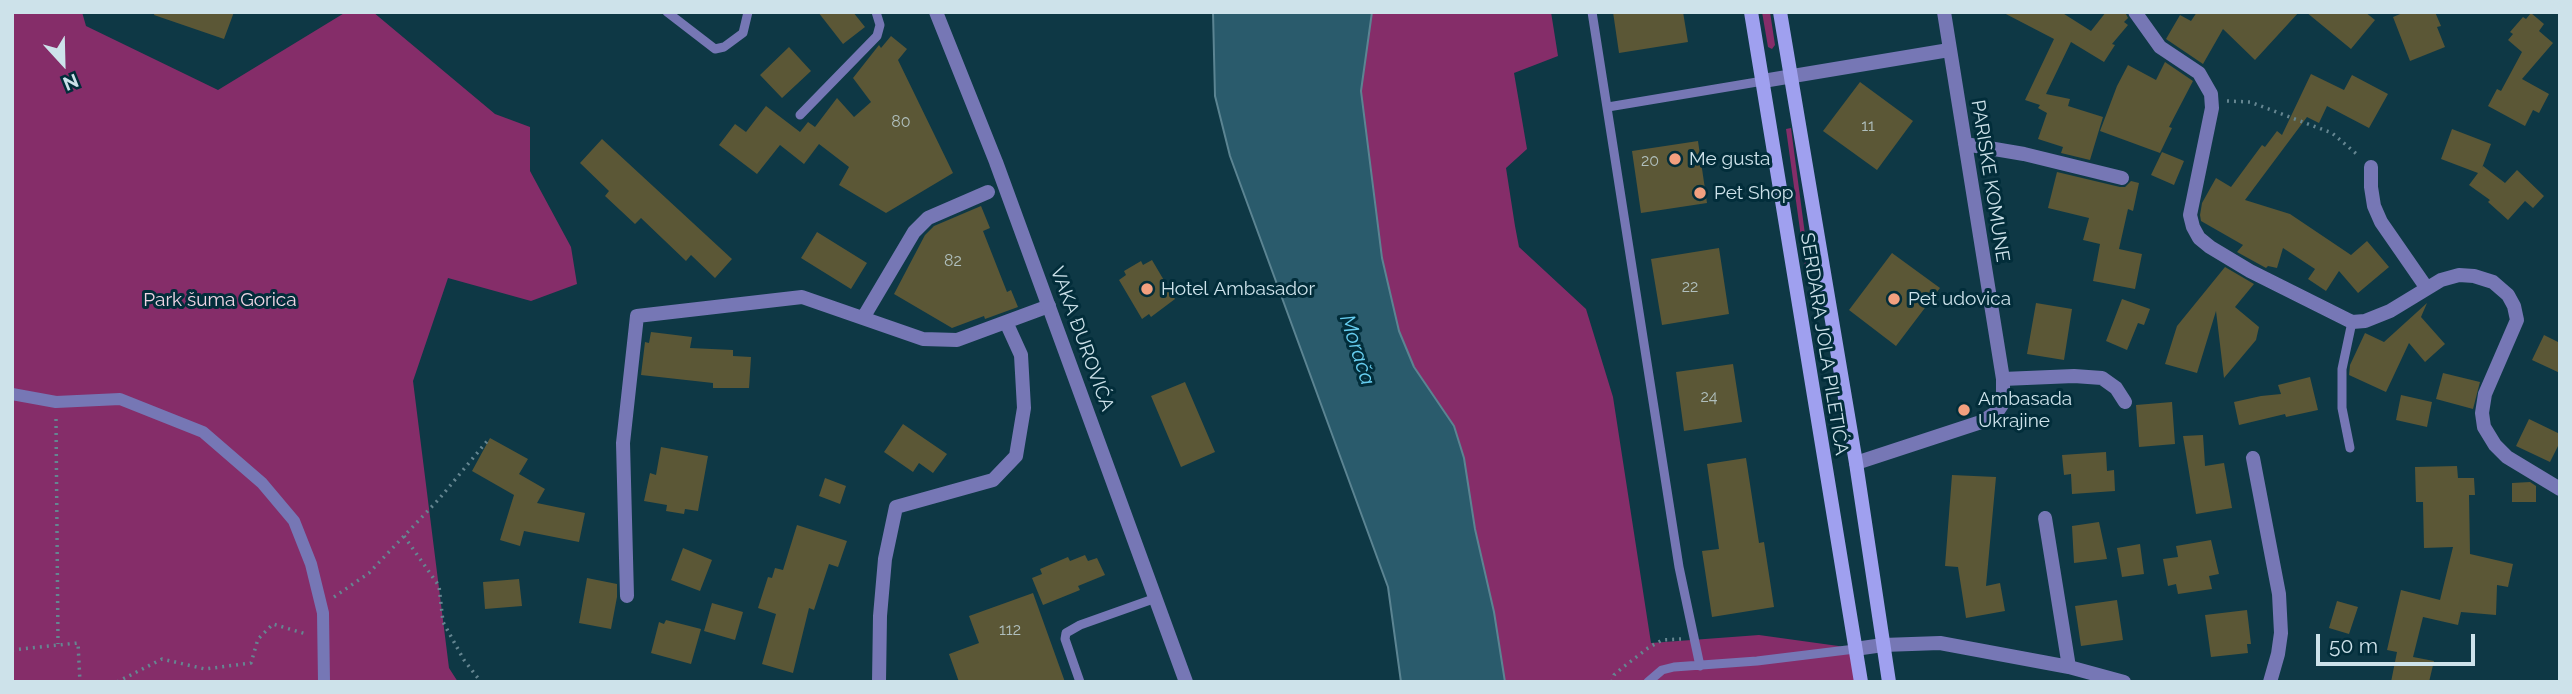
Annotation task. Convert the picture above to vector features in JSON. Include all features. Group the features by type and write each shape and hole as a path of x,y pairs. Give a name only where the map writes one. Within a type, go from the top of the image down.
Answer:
{"main road":[{"name":"SERDARA JOLA PILETIĆA","path":"1751,12 1861,682"},
{"name":"SERDARA JOLA PILETIĆA","path":"1780,12 1856,463 1889,682"}],"street":[{"name":"VAKA ĐUROVIĆA","path":"936,12 996,162 1186,682"},
{"name":"PARISKE KOMUNE","path":"1856,463 1982,422 1997,412 2003,403 2003,379 1944,12"},
{"path":"2135,12 2161,47 2199,73 2206,83 2212,108 2190,215 2199,237 2210,247 2250,271 2352,322 2365,321 2390,311 2426,287 2459,275 2474,275 2493,282 2508,295 2517,320 2485,394 2482,414 2484,427 2495,445 2507,457 2560,489"},
{"path":"1763,81 1949,50"},
{"path":"1965,144 2024,154 2122,178"},
{"path":"2371,167 2371,187 2378,214 2426,287"},
{"path":"863,318 914,232 929,218 988,192"},
{"path":"627,596 623,443 637,316 802,297 923,339 957,340 1049,306"},
{"path":"879,682 881,598 885,559 896,507 993,480 1016,456 1024,408 1021,355 1006,322"},
{"path":"2003,379 2074,376 2102,378 2116,388 2125,402"},
{"path":"12,394 56,402 120,399 203,432 262,483 294,521 311,564 321,606 324,682"},
{"path":"2253,458 2278,594 2280,633 2278,654 2270,682"},
{"path":"2045,518 2069,667"},
{"path":"1855,649 1940,643 2069,667 2124,682"}],"lane":[{"path":"667,12 715,49 724,47 743,33 748,12"},
{"path":"800,115 877,36 880,25 876,12"},
{"path":"1592,12 1679,567 1700,666"},
{"path":"1608,107 1763,81"},
{"path":"2350,448 2342,408 2342,369 2352,322"},
{"path":"1080,682 1065,639 1066,633 1080,625 1156,598"},
{"path":"1648,682 1662,670 1757,662 1855,649"}],"path":[{"path":"2211,101 2250,102 2332,133 2371,167"},
{"path":"56,402 58,644"},
{"path":"321,606 369,573 488,440"},
{"path":"404,536 439,586 443,622 464,660 481,682"},
{"path":"117,682 162,659 205,669 251,663 258,639 273,624 324,639"},
{"path":"1612,682 1622,668 1662,640 1692,638"},
{"path":"12,649 78,643 79,682"}],"green space":[{"name":"Park šuma Gorica","path":"12,12 82,12 86,26 218,90 346,12 373,12 495,114 530,127 530,171 571,247 577,284 531,301 448,278 413,381 449,668 458,682 12,682"},
{"path":"1372,12 1551,12 1558,56 1514,73 1527,149 1506,168 1515,226 1519,247 1586,309 1613,397 1651,643 1759,635 1860,649 1864,682 1505,682 1464,458 1454,426 1414,367 1399,331 1382,258 1361,91"},
{"path":"1762,12 1770,12 1775,45 1772,49 1768,47"},
{"path":"1791,128 1811,285 1805,266 1786,129"}],"water":[{"name":"Morača","path":"1213,12 1372,12 1361,91 1382,258 1399,331 1414,367 1454,426 1464,458 1505,682 1401,682 1388,587 1230,156 1215,96"}],"building":[{"path":"155,12 234,12 224,39 154,15"},
{"path":"818,12 853,12 865,27 843,44"},
{"path":"1613,12 1683,12 1688,42 1619,53"},
{"path":"2002,12 2061,12 2091,31 2106,12 2125,12 2128,18 2124,22 2128,25 2112,44 2115,45 2104,62 2071,42 2046,94 2070,99 2068,106 2103,117 2090,160 2061,153 2063,147 2038,139 2047,113 2038,108 2040,105 2025,100 2054,39"},
{"path":"2197,12 2299,12 2255,60 2223,29 2203,64 2166,39 2180,15 2191,21"},
{"path":"2306,12 2365,12 2375,20 2351,49"},
{"path":"2405,12 2435,12 2441,26 2437,27 2445,47 2410,61 2393,17"},
{"path":"2531,13 2544,24 2539,31 2553,43 2522,79 2549,94 2539,113 2533,110 2525,126 2488,106 2497,89 2501,91 2522,52 2508,40 2513,34 2510,32 2523,17 2526,19"},
{"path":"891,36 907,49 898,60 953,173 886,213 839,185 849,167 819,144 804,164 780,145 757,174 719,145 735,124 746,132 766,106 800,132 808,122 815,127 837,98 854,117 871,102 853,78 879,45 881,48"},
{"path":"789,47 811,71 782,98 760,75"},
{"path":"2165,62 2193,81 2169,127 2172,128 2160,153 2100,131 2128,65 2156,80"},
{"path":"2311,74 2344,90 2352,75 2388,94 2369,128 2327,106 2319,123 2307,117 2245,200 2290,214 2351,255 2367,241 2389,267 2358,293 2339,271 2326,291 2308,279 2315,269 2283,248 2277,268 2266,268 2237,252 2243,245 2201,221 2202,203 2216,178 2231,187 2262,145 2265,147 2277,131 2282,135"},
{"path":"1860,82 1913,121 1877,170 1823,131"},
{"path":"2452,129 2491,144 2482,168 2483,166 2505,183 2517,170 2544,196 2533,208 2525,201 2508,220 2488,202 2490,200 2469,185 2478,173 2441,159"},
{"path":"602,139 732,259 715,278 691,255 686,261 641,218 635,224 605,196 609,191 580,163"},
{"path":"1698,141 1707,203 1641,213 1632,151"},
{"path":"2162,152 2184,161 2174,185 2151,175"},
{"path":"2057,172 2120,187 2125,187 2131,181 2139,183 2133,211 2128,209 2119,249 2142,254 2135,289 2093,281 2100,244 2083,240 2089,218 2048,208"},
{"path":"981,206 990,228 983,231 1007,292 1011,290 1018,307 952,328 894,294 925,235 934,226"},
{"path":"817,232 867,263 851,289 801,258"},
{"path":"1719,248 1729,314 1662,325 1651,259"},
{"name":"Pet udovica","path":"1892,253 1940,288 1896,346 1849,310"},
{"name":"Hotel Ambasador","path":"1152,260 1175,299 1151,317 1149,314 1142,319 1119,280 1126,275 1124,271 1141,261 1143,265"},
{"path":"2225,267 2254,284 2235,307 2259,327 2256,340 2224,378 2216,311 2197,373 2165,364 2177,326"},
{"path":"2122,299 2150,309 2144,325 2138,323 2127,350 2106,341"},
{"path":"2036,303 2072,309 2064,360 2027,354"},
{"path":"2427,303 2421,317 2445,344 2425,362 2409,343 2386,392 2349,375 2350,365 2365,333 2384,342"},
{"path":"651,332 692,337 690,348 733,350 733,356 751,357 749,388 713,388 713,383 641,375 645,342 649,343"},
{"path":"2544,335 2560,343 2560,373 2532,360"},
{"path":"1733,364 1742,422 1684,431 1676,372"},
{"path":"2443,373 2480,382 2473,409 2436,399"},
{"path":"2310,377 2318,410 2286,417 2285,414 2239,425 2234,402 2281,394 2278,385"},
{"path":"1185,382 1215,452 1181,467 1151,396"},
{"path":"2401,395 2432,402 2427,427 2396,420"},
{"path":"2172,402 2175,444 2139,447 2136,405"},
{"path":"2529,419 2560,434 2560,442 2550,462 2516,446"},
{"path":"903,424 947,454 933,473 919,463 913,472 884,452"},
{"path":"2203,435 2205,466 2224,463 2232,508 2196,514 2183,436"},
{"path":"490,438 528,459 519,474 545,489 537,503 585,513 579,542 524,531 520,546 500,540 514,495 472,471"},
{"path":"661,447 708,456 698,511 685,509 684,514 666,511 667,505 644,501 650,473 656,475"},
{"path":"2106,452 2107,471 2114,470 2115,491 2072,494 2071,474 2064,475 2062,455"},
{"path":"1746,458 1759,543 1764,542 1774,607 1712,617 1702,551 1719,549 1707,464"},
{"path":"2457,466 2458,478 2474,478 2475,495 2469,495 2470,554 2513,564 2508,587 2497,585 2496,615 2461,612 2458,625 2423,617 2413,657 2434,661 2429,682 2391,682 2397,652 2387,650 2401,590 2440,600 2453,547 2424,548 2423,502 2416,502 2415,467"},
{"path":"1952,475 1996,477 1986,586 2000,583 2005,611 1966,618 1958,567 1945,566"},
{"path":"825,478 846,486 840,504 819,496"},
{"path":"2530,482 2536,486 2536,502 2512,502 2512,483"},
{"path":"2099,522 2107,559 2074,563 2072,526"},
{"path":"797,525 847,541 838,567 829,564 814,610 809,608 793,673 762,664 776,614 758,608 768,577 772,578 775,568 783,570"},
{"path":"2211,540 2219,574 2209,576 2212,589 2178,594 2176,584 2168,586 2163,559 2178,557 2176,546"},
{"path":"2140,544 2144,574 2122,577 2117,548"},
{"path":"683,548 712,560 700,591 671,580"},
{"path":"1085,555 1088,561 1097,558 1105,575 1078,586 1080,590 1043,605 1032,578 1042,574 1040,569 1068,557 1070,561"},
{"path":"587,578 617,584 611,629 579,623"},
{"path":"519,579 522,606 485,609 483,582"},
{"path":"1033,593 1065,682 959,682 949,654 979,643 969,616"},
{"path":"2117,600 2123,640 2081,646 2075,606"},
{"path":"2337,601 2358,607 2349,634 2329,628"},
{"path":"712,603 743,612 735,640 704,631"},
{"path":"2247,610 2251,644 2247,644 2248,653 2211,657 2205,615"},
{"path":"666,620 701,629 691,664 651,653 659,622 664,624"}],"place":[{"name":"Me gusta","path":"1675,159"},
{"name":"Pet Shop","path":"1700,193"},
{"name":"Hotel Ambasador","path":"1147,289"},
{"name":"Pet udovica","path":"1894,299"},
{"name":"Ambasada Ukrajine","path":"1964,410"}]}
